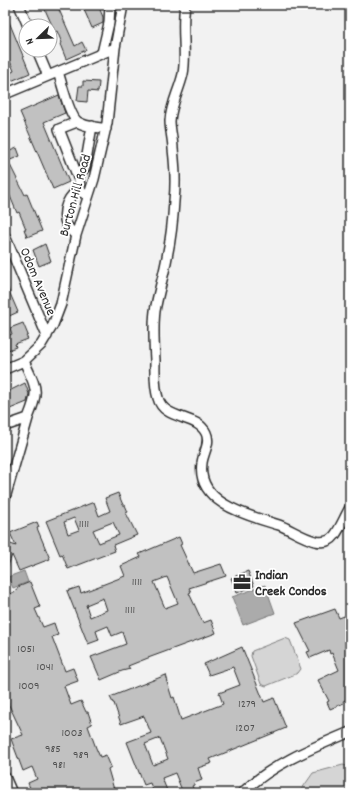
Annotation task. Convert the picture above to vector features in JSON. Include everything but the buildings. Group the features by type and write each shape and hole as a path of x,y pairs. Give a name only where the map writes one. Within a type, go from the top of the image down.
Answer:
{"street":[{"path":"19,5 25,18"},
{"path":"102,54 110,5"},
{"name":"Burton Hill Road","path":"5,369 24,361 32,354 47,336 61,304 85,194 106,129 115,48 123,5"},
{"path":"185,5 182,34 184,63 182,76 171,110 170,123 173,148 175,200 168,256 154,322 155,381 158,398 164,408 180,418 200,424 205,431 208,439 202,470 208,488 221,502 248,515 291,529 306,538 324,542 335,536 350,508"},
{"path":"5,94 115,48"},
{"path":"40,58 48,76"},
{"path":"58,72 73,115 77,122"},
{"path":"76,235 69,230 65,221 66,205 74,193 85,194 59,129 77,122 106,129"},
{"path":"78,177 85,167 92,126"},
{"name":"Odom Avenue","path":"5,236 47,336"},
{"path":"5,498 28,418 36,399 36,392 24,361"},
{"path":"5,426 28,418"},
{"path":"242,793 265,774 288,760 311,748 350,732"},
{"path":"5,777 12,793"}],"shaded area":[{"path":"24,571 28,582 13,588 8,577"},
{"path":"265,585 275,613 243,625 232,597"},
{"path":"285,638 290,640 301,669 298,673 266,686 261,684 251,656 252,651"},
{"path":"343,765 350,767 350,793 299,793 313,773"}],"place":[{"name":"Indian Creek Condos","path":"242,582"}]}
